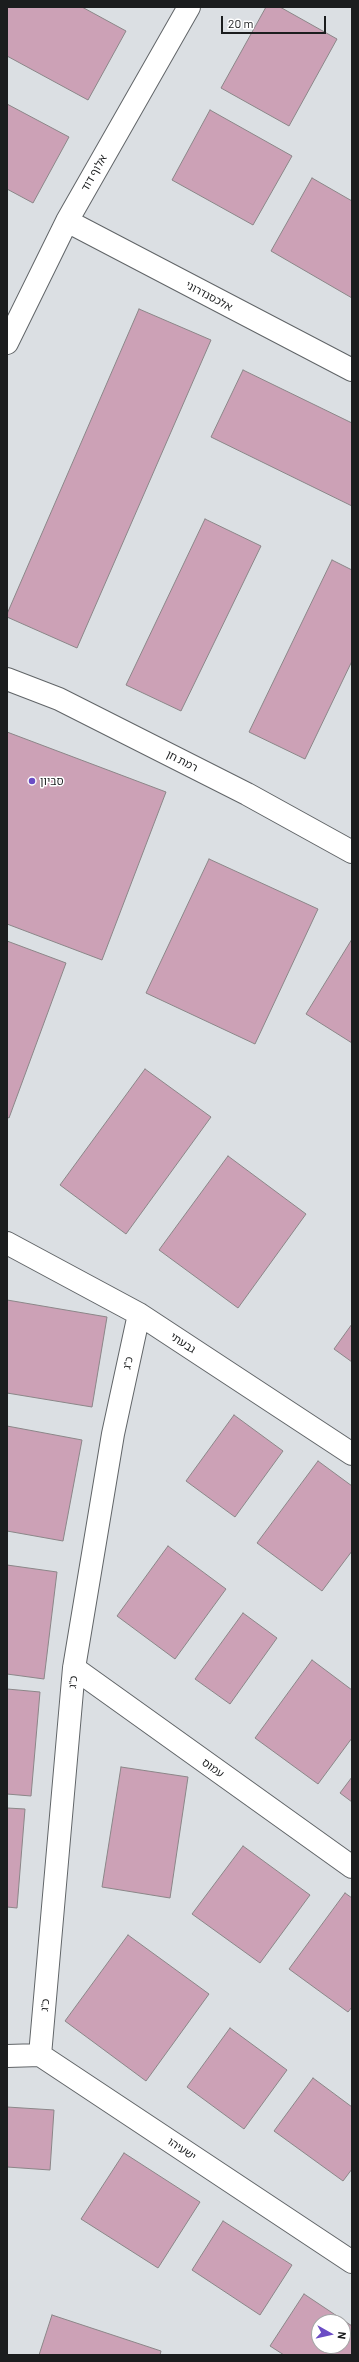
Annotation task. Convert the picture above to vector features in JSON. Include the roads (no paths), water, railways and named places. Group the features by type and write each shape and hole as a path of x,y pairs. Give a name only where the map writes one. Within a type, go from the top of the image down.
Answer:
{"street":[{"name":"אלוף דוד","path":"7,343 67,221 189,7"},
{"name":"אלכסנדרוני","path":"67,221 352,370"},
{"name":"רמת חן","path":"7,679 73,706 247,794 352,852"},
{"name":"גבעתי","path":"7,1243 139,1314 352,1454"},
{"name":"כ\"ג","path":"40,2055 74,1668 113,1434 139,1314"},
{"name":"עמוס","path":"74,1668 352,1867"},
{"path":"7,2056 40,2055"},
{"name":"ישעיהו","path":"40,2055 352,2262"}],"place":[{"name":"סביון","path":"32,781"}]}
